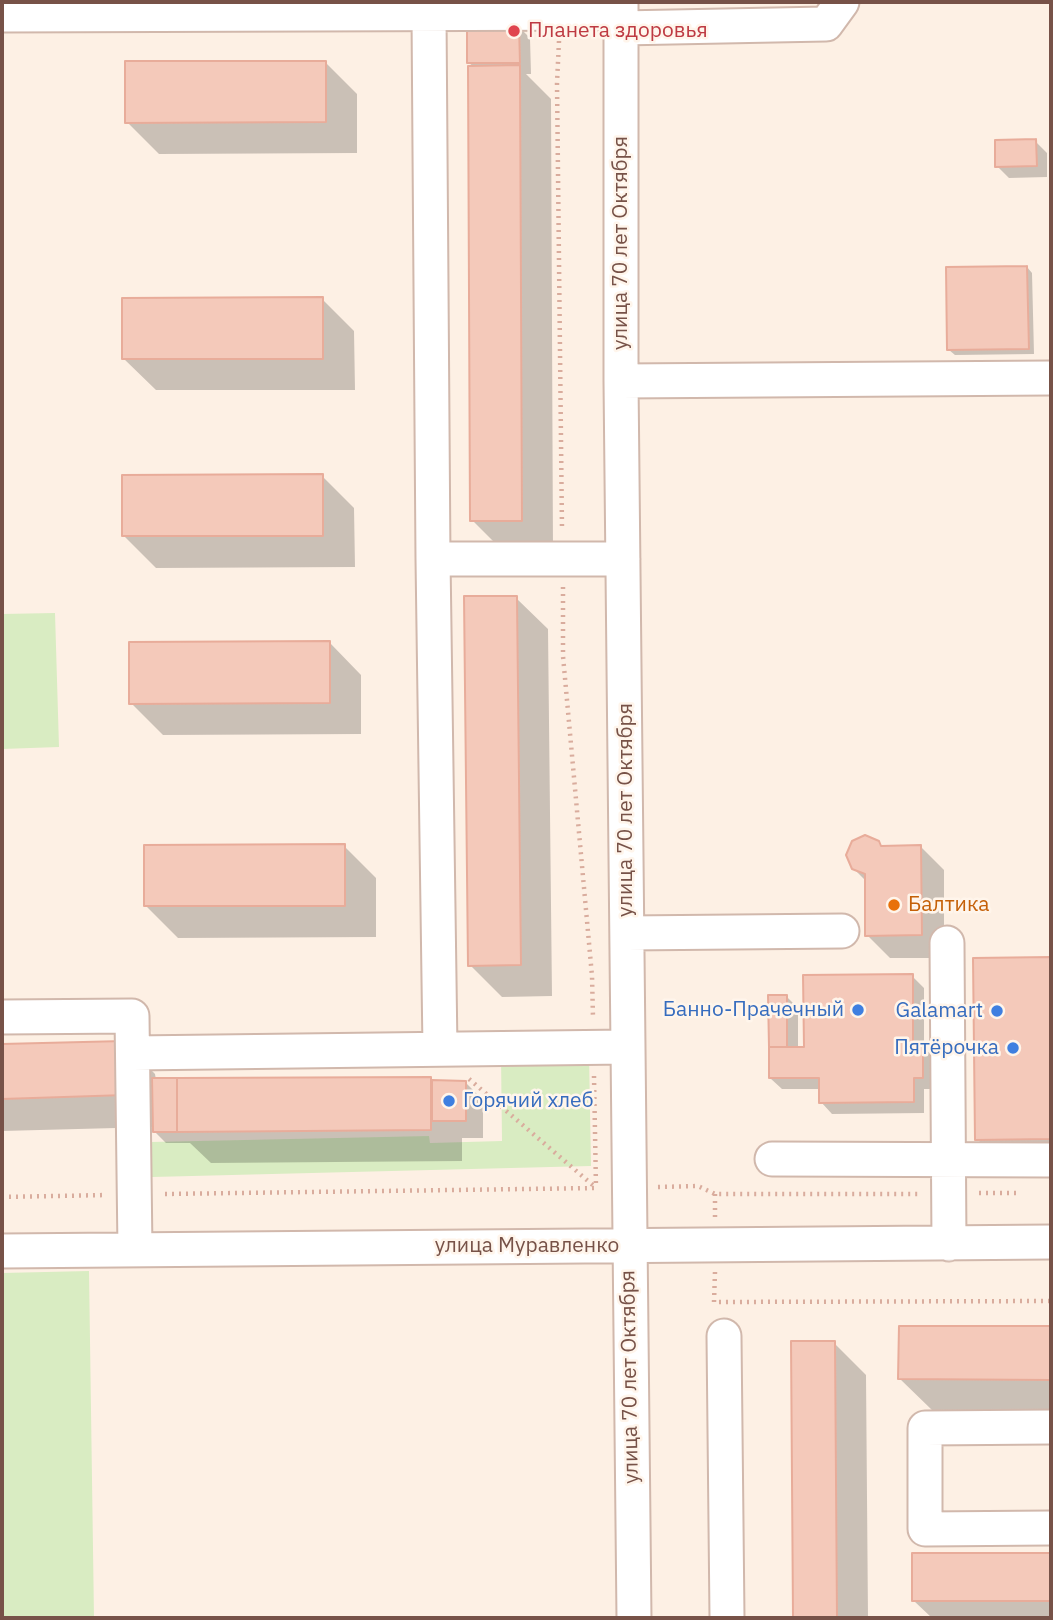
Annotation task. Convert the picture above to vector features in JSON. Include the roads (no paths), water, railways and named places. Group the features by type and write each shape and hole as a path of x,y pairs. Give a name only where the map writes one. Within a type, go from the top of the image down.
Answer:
{"street":[{"path":"2,15 110,8 429,14 621,14 826,24 842,2"},
{"path":"429,14 437,1049"},
{"name":"улица 70 лет Октября","path":"621,14 621,381 627,933 626,1047 612,1188 629,1245 634,1618"},
{"path":"621,381 1051,378"},
{"path":"433,559 624,559"},
{"path":"627,933 842,931"},
{"path":"947,943 949,1244"},
{"path":"2,1017 132,1016 135,1250"},
{"path":"133,1052 626,1047"},
{"path":"772,1159 1051,1160"},
{"name":"улица Муравленко","path":"2,1251 1051,1242"},
{"path":"724,1336 727,1618"},
{"path":"1051,1427 925,1428 925,1529 1051,1528"}],"place":[{"name":"Планета здоровья","path":"514,31"},
{"name":"Балтика","path":"894,905"},
{"name":"Банно-Прачечный","path":"858,1010"},
{"name":"Galamart","path":"997,1011"},
{"name":"Пятёрочка","path":"1013,1048"},
{"name":"Горячий хлеб","path":"449,1101"}]}
